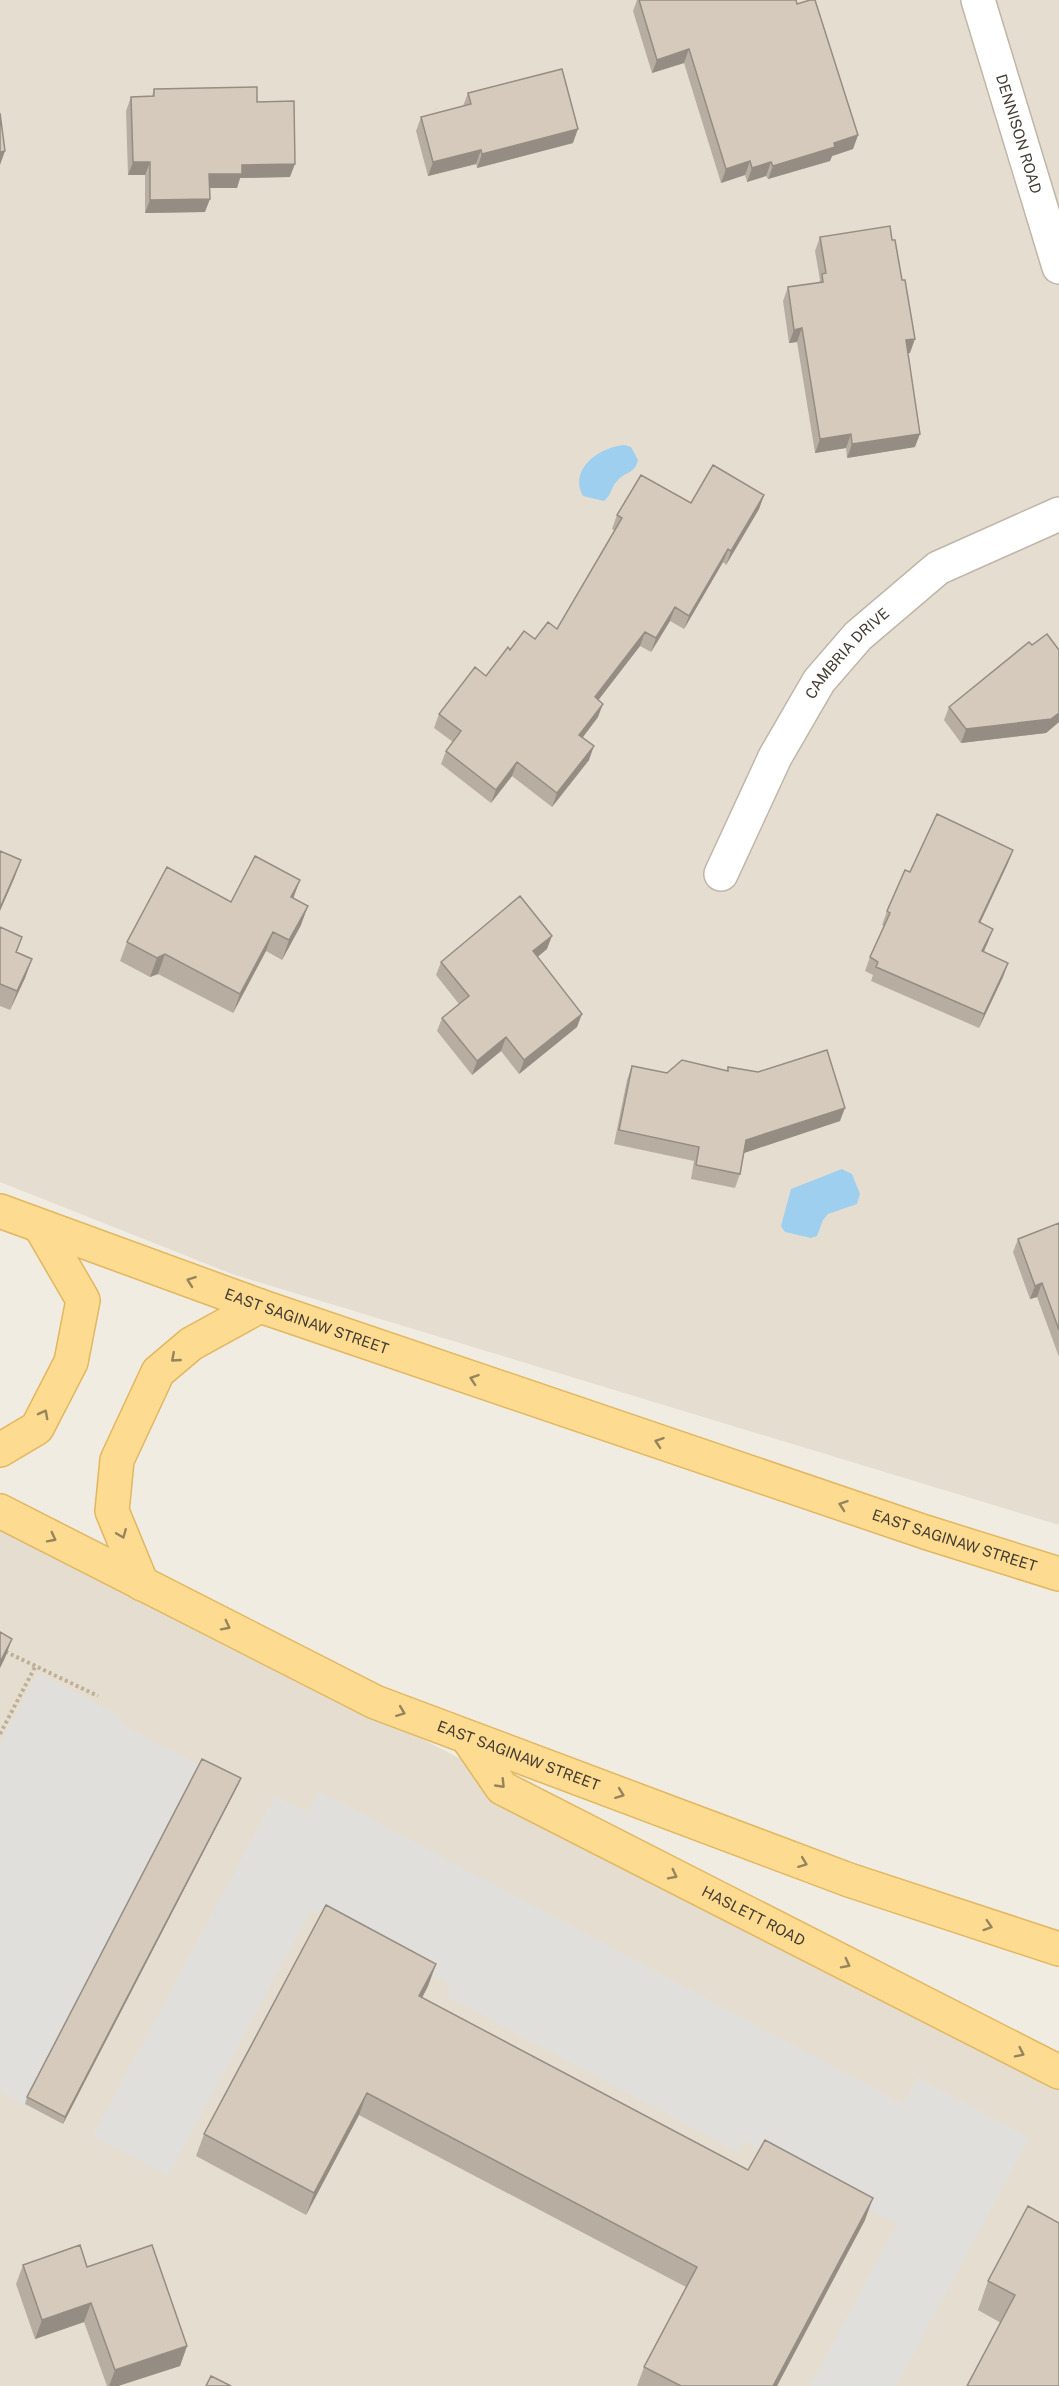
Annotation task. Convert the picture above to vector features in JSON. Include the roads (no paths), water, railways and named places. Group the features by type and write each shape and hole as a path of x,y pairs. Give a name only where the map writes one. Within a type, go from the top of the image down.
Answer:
{"main road":[{"name":"EAST SAGINAW STREET","path":"0,1211 260,1306 925,1532 1059,1574"},
{"path":"0,1450 37,1428 71,1362 83,1300 40,1226"},
{"path":"142,1584 112,1511 117,1460 158,1372 191,1344 260,1306"},
{"name":"EAST SAGINAW STREET","path":"0,1511 375,1702 849,1880 1059,1949"},
{"name":"HASLETT ROAD","path":"467,1737 502,1788 1059,2072"}],"street":[{"name":"DENNISON ROAD","path":"978,0 1059,267"},
{"name":"CAMBRIA DRIVE","path":"721,874 775,757 819,681 858,636 939,568 1059,514"}],"water":[{"path":"624,445 631,447 638,460 635,468 616,482 604,501 583,496 579,486 580,477 589,461 605,450"},
{"path":"842,1169 852,1174 860,1194 857,1204 828,1214 817,1236 811,1238 785,1232 781,1226 791,1189"}]}
